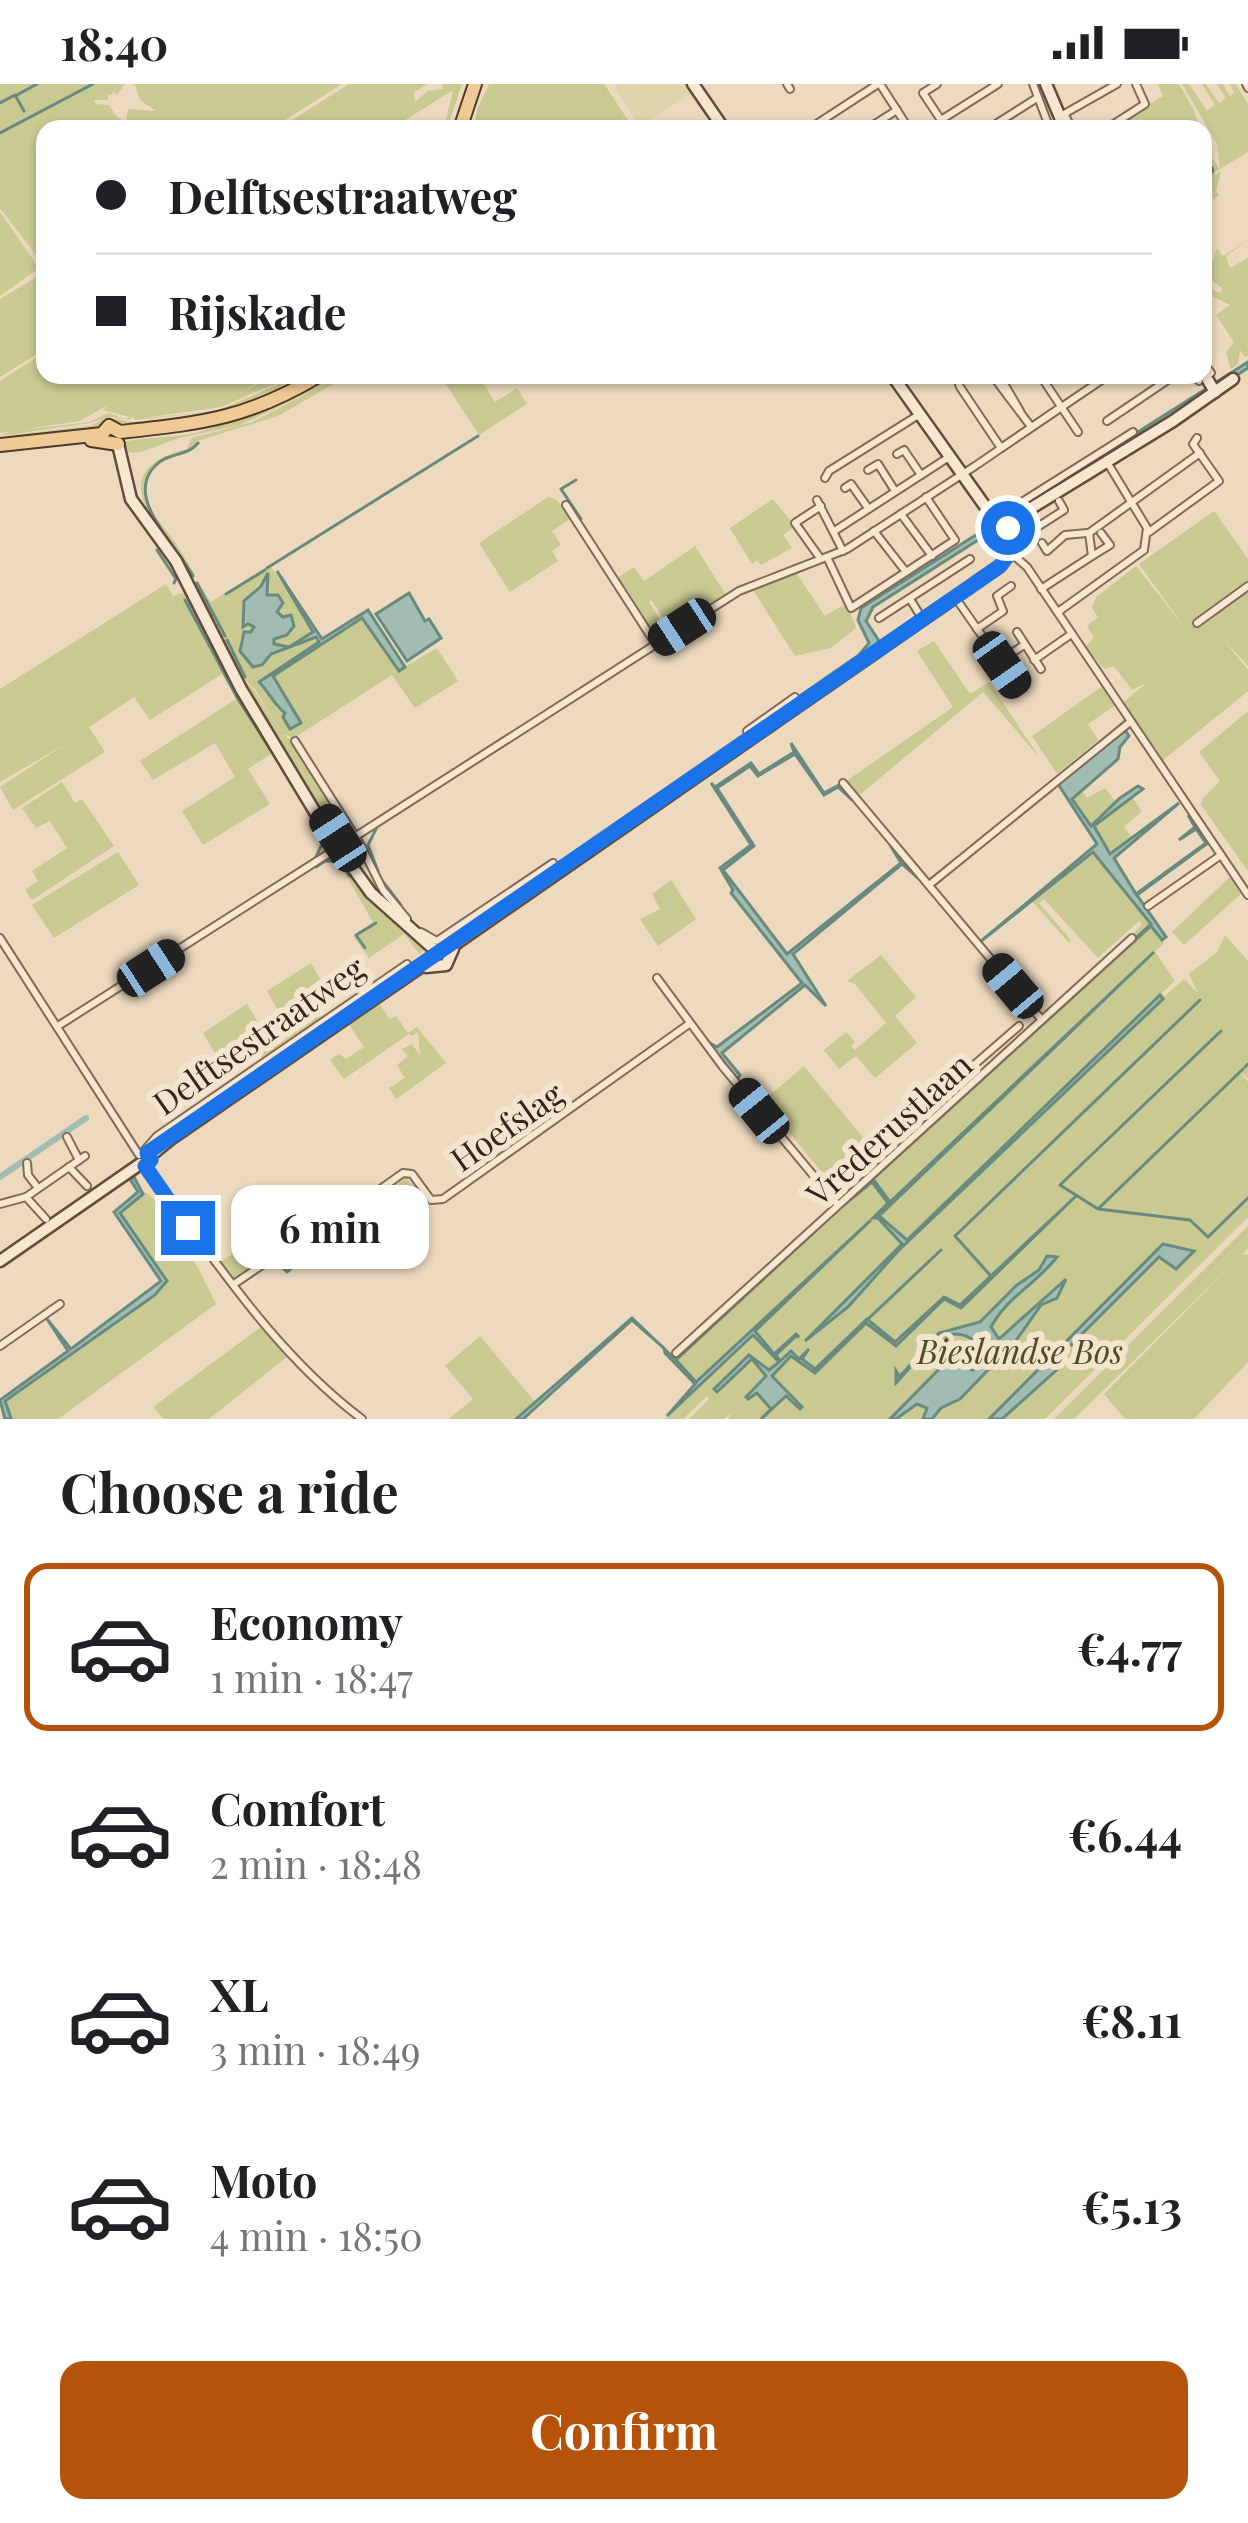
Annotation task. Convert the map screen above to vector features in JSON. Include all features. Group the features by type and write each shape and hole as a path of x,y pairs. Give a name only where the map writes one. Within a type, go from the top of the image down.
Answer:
{"main road":[{"path":"461,120 473,84"},
{"path":"0,447 112,438 234,417 305,384"}],"street":[{"path":"693,84 718,120"},
{"path":"823,120 879,84 903,120"},
{"path":"938,84 923,93 941,120 998,84"},
{"path":"1033,84 1046,120"},
{"path":"1050,84 1065,120"},
{"path":"1050,84 1064,120"},
{"path":"1064,115 1117,84"},
{"path":"1125,120 1146,103 1136,84"},
{"path":"1002,120 1037,98"},
{"path":"881,120 897,110"},
{"path":"1212,383 1230,381 1248,371"},
{"path":"898,384 999,524 1010,553 1024,563 1248,895"},
{"path":"962,384 1001,448"},
{"path":"1001,384 1031,428"},
{"path":"1046,384 1078,432"},
{"path":"58,1026 755,582 843,551 1096,384"},
{"path":"1107,421 1162,384"},
{"path":"999,524 1170,422 1207,384"},
{"path":"825,478 920,414"},
{"path":"999,524 1133,432"},
{"path":"112,438 131,499 176,561 220,650 338,848 376,896 435,952"},
{"path":"1197,438 1192,442 1220,481"},
{"path":"897,454 904,450 921,475"},
{"path":"1042,543 1047,551 1065,535 1089,533 1200,454"},
{"path":"836,530 949,458"},
{"path":"1107,462 1148,532"},
{"path":"868,470 878,464 895,490"},
{"path":"1058,613 1141,554 1148,532 1229,473"},
{"path":"845,488 851,484 868,508"},
{"path":"843,551 819,503 794,523 824,558 852,609 956,538 926,497"},
{"path":"1039,526 1064,509 1059,501"},
{"path":"566,505 655,644"},
{"path":"901,514 932,556"},
{"path":"1053,517 1065,535"},
{"path":"874,531 906,572"},
{"path":"1089,533 1092,554"},
{"path":"1041,589 1110,545 1101,533"},
{"name":"Delftsestraatweg","path":"435,952 459,942 766,723 857,667 1000,566 1010,553"},
{"path":"879,618 970,559"},
{"path":"977,629 1004,611 997,597 1011,586"},
{"path":"1197,622 1248,586"},
{"path":"955,598 1017,686"},
{"path":"910,599 923,620"},
{"path":"1017,632 1041,669"},
{"path":"1034,660 1070,635"},
{"path":"1000,662 1024,645"},
{"name":"Delftsestraatweg","path":"747,730 766,723 795,698"},
{"path":"929,885 1130,722"},
{"path":"295,741 356,836 387,897 425,935 435,952"},
{"path":"843,783 1042,1020"},
{"path":"1148,906 1221,855"},
{"name":"Delftsestraatweg","path":"142,1157 157,1136 435,952 553,863"},
{"path":"0,938 188,1228 315,1381 362,1419"},
{"name":"Vrederustlaan","path":"676,1353 1132,938"},
{"name":"Delftsestraatweg","path":"142,1157 413,966"},
{"path":"657,979 838,1205"},
{"name":"Hoefslag","path":"234,1285 265,1262 289,1255 403,1173 412,1174 431,1200 443,1199 689,1024"},
{"path":"979,1077 969,1069 1019,1026"},
{"path":"1012,1033 1019,1041"},
{"path":"0,1204 26,1197 82,1158 68,1137"},
{"path":"0,1261 114,1182 142,1157"},
{"path":"27,1163 38,1188"},
{"path":"69,1167 87,1186"},
{"path":"26,1197 46,1219"},
{"path":"0,1346 60,1304"}],"shaded area":[{"path":"688,84 694,92 650,120 635,120 615,87"},
{"path":"1248,362 1248,368 873,607 866,621 881,644 155,1142 859,655 869,643 858,620 861,608"},
{"path":"277,571 322,639 368,610 405,667 399,671 362,618 273,676 301,723 290,729 285,713 259,682 319,642 316,637 271,654 262,665 253,667 240,651 244,632 254,627 243,627 244,601 268,573 267,595 278,595 283,603 277,612 283,617 291,615 294,626 287,635 274,639 274,644 289,647 313,632"},
{"path":"409,593 441,638 407,661 376,614"},
{"path":"1125,730 1129,736 1118,759 1072,799 1091,826 1120,798 1138,786 1143,789 1094,826 1110,854 1179,803 1114,858 1136,894 1206,843 1196,829 1179,840 1195,827 1188,815 1208,843 1137,895 1166,937 1162,940 1151,926 873,1179 890,1202 1154,952 879,1216 907,1240 1160,995 1163,999 898,1251 848,1307 805,1341 902,1244 873,1218 888,1203 872,1182 840,1208 1151,924 1093,852 980,942 1097,844 1058,784"},
{"path":"791,743 824,793 839,785 852,800 838,787 824,795 795,754 758,776 750,766 717,788 754,846 723,870 787,954 901,863 890,845 920,880 902,864 793,954 826,1006 805,985 722,1053 740,1075 737,1079 708,1042 717,1047 802,983 731,893 720,868 751,845 711,783 715,787 751,763 759,774 794,752"},
{"path":"134,1177 143,1194 120,1213 167,1281 155,1295 5,1401 11,1418 5,1419 0,1400 68,1351 47,1319 71,1349 161,1281 114,1212 138,1192 130,1179"},
{"path":"1076,1196 961,1308 944,1299 896,1346 866,1323 815,1373 791,1356 772,1376 800,1409 786,1396 761,1419 771,1409 757,1393 746,1397 766,1376 752,1359 717,1392 714,1389 749,1355 769,1370 779,1362 753,1335 667,1416 695,1384 664,1349 675,1359 838,1210 676,1360 696,1382 871,1220 755,1331 774,1354 796,1334 799,1337 776,1355 780,1361 791,1351 799,1359 809,1349 802,1359 815,1369 867,1319 895,1342 944,1297 960,1305"},
{"path":"353,1213 374,1227 367,1234 370,1239 397,1222 411,1240 382,1264 348,1221 287,1272 277,1262 318,1242"},
{"path":"1163,1244 1194,1251 1176,1269 1159,1257 1063,1353 1061,1366 1002,1419 989,1419"},
{"path":"1047,1256 1057,1257 991,1327 999,1339 1066,1279 1057,1298 1041,1305 1015,1342 960,1399 941,1408 932,1419 923,1419 927,1408 917,1404 890,1419 947,1361 973,1370 988,1352 960,1334 948,1335 927,1349 896,1383 896,1371 899,1376 903,1373 939,1333 980,1322 1039,1270"},
{"path":"632,1318 657,1342 632,1320 523,1419 516,1419"}],"green space":[{"path":"0,84 125,84 117,95 108,94 108,100 94,100 109,105 122,120 36,120 36,255 0,208"},
{"path":"131,84 342,84 285,120 126,118 128,109 156,111 140,100"},
{"path":"349,84 428,84 414,92 415,102 428,91 443,89 442,84 462,84 450,120 446,120 453,90 405,120 292,120"},
{"path":"489,84 604,84 628,120 475,120"},
{"path":"1158,84 1179,84 1197,120 1124,120 1163,96"},
{"path":"1182,84 1189,84 1207,111 1215,105 1202,84 1219,103 1226,98 1217,84 1223,84 1230,96 1234,93 1230,84 1236,84 1248,104 1248,152 1220,169 1212,120 1203,120"},
{"path":"1212,158 1220,169 1215,175 1221,171 1219,195 1213,200 1212,184"},
{"path":"0,212 36,270 0,296"},
{"path":"1248,240 1226,256 1230,268 1248,258 1248,356 1240,350 1238,364 1231,369 1226,352 1234,342 1216,315 1230,305 1212,296 1212,290 1220,293 1222,288 1212,281 1217,248 1223,256"},
{"path":"36,277 36,355 0,377 0,299"},
{"path":"36,358 36,384 254,384 242,393 258,384 274,384 221,407 136,419 217,411 279,384 285,384 264,397 298,384 230,417 125,427 109,421 92,431 0,444 0,439 11,435 90,426 107,417 90,423 0,436 11,431 0,433 0,381","holes":["110,404 103,410 130,417 108,413 90,422 18,430 80,421","230,410 135,423 108,417 129,420 133,416 135,420"]},
{"path":"312,384 324,384 317,389 333,384 278,416 197,441 188,449 162,459 148,473 144,494 148,504 183,554 195,575 191,577 145,504 141,487 145,472 160,459 187,449 192,438 252,422 313,391 240,425 179,438 141,452 120,453 123,442 190,434 266,407"},
{"path":"446,384 484,384 495,402 517,388 527,404 479,435"},
{"path":"548,497 557,500 570,519 552,531 561,545 552,551 558,561 510,592 479,543"},
{"path":"773,499 795,526 783,535 792,548 761,565 757,560 752,564 730,528"},
{"path":"1214,511 1248,559 1248,666 1222,638 1248,670 1248,691 1162,761 1125,706 1147,683 1132,690 1114,666 1104,669 1085,647 1094,638 1087,626 1098,617 1092,608 1096,597 1136,566 1185,628 1139,564"},
{"path":"695,546 726,595 672,630 651,600 668,633 656,641 617,578 634,567 644,581"},
{"path":"270,565 314,632 288,647 273,644 294,626 290,614 283,617 277,612 283,603 256,604 260,595 267,595 269,574 243,601 243,622 254,627 240,640 243,658 254,667 271,654 313,637 319,642 259,682 268,688 276,708 300,723 273,676 363,617 399,670 437,648 458,681 415,708 392,675 294,738 283,734 294,742 352,836 347,839 338,835 248,697 242,680 252,687 282,734 255,689 241,676 194,583 211,602"},
{"path":"801,567 804,570 797,574 825,616 847,603 856,628 831,648 795,656 753,590"},
{"path":"166,584 173,596 188,596 332,845 319,858 324,841 271,754 248,769 270,804 203,845 182,811 235,777 215,743 153,780 140,761 236,699 222,674 150,720 134,697 89,727 105,752 13,810 0,787 67,743 0,782 0,689"},
{"path":"934,641 970,694 989,682 1040,758 983,692 857,797 845,782 953,707 917,651"},
{"path":"1104,685 1117,704 1088,724 1098,740 1057,774 1032,736"},
{"path":"1248,711 1248,871 1201,805 1220,781 1199,752"},
{"path":"62,782 75,803 82,799 114,846 32,900 25,890 38,881 32,871 67,848 50,821 36,828 22,808"},
{"path":"1105,788 1116,802 1104,816 1131,796 1142,811 1124,827 1132,837 1110,854 1072,800 1081,790 1087,798"},
{"name":"Bieslandse Bos","path":"1093,851 1164,943 1155,952 1175,981 1162,993 1165,996 1184,979 1198,993 1189,974 1217,952 1225,935 1248,961 1248,1078 1240,1072 1248,1082 1248,1217 1045,1419 728,1419 731,1413 724,1419 689,1419 707,1396 683,1419 664,1419 699,1388 673,1360 1092,980 1142,924 1139,921 1098,958 1044,899 1039,903 1069,943 1032,901"},
{"path":"118,852 139,885 54,938 32,905"},
{"path":"338,855 426,949 419,954 404,934 369,958 353,936 373,922 339,863 321,860"},
{"path":"1232,875 1243,892 1184,945 1172,932"},
{"path":"671,880 696,919 658,946 640,919 660,909 652,894"},
{"path":"881,955 916,997 895,1016 917,1043 875,1078 856,1056 839,1069 824,1050 846,1032 855,1050 886,1023 855,984 847,981"},
{"path":"311,963 333,1001 317,1011 321,1019 263,1060 250,1044 221,1063 203,1033 247,1004 263,1030 282,1018 267,991"},
{"path":"378,1002 408,1033 417,1027 446,1063 396,1099 389,1088 405,1078 397,1065 408,1056 402,1049 412,1044 420,1056 418,1032 344,1079 330,1060 339,1054 346,1059 364,1047 348,1023"},
{"path":"804,1066 879,1157 855,1174 846,1169 830,1182 763,1101"},
{"path":"406,1178 420,1193 416,1196 430,1203 370,1240 366,1234 374,1227 365,1224 357,1210"},
{"path":"143,1191 174,1225 216,1304 58,1419 12,1419 4,1402 155,1295 167,1281 120,1212"},
{"path":"262,1206 291,1247 232,1279 219,1263 251,1241 242,1226 244,1219"},
{"path":"1248,1226 1248,1248 1243,1254 1248,1255 1248,1362 1194,1419 1125,1419 1104,1394 1241,1256 1074,1419 1054,1419"},
{"path":"262,1326 288,1356 209,1419 164,1419 153,1407"},
{"path":"480,1336 535,1402 515,1419 449,1419 473,1399 445,1366"}],"waterway":[{"path":"17,95 37,84"},
{"path":"0,133 93,84"},
{"path":"0,103 15,95 24,111"},
{"path":"267,568 478,436"},
{"path":"193,576 156,521 145,491 147,477 156,465 198,443"},
{"path":"576,480 561,489 581,519"},
{"path":"157,550 176,579 174,583"},
{"path":"226,594 265,570"},
{"path":"197,583 225,636"},
{"path":"185,600 238,699 286,774"},
{"path":"227,640 245,677"},
{"path":"376,829 368,845 378,871"},
{"path":"315,859 325,838"},
{"path":"316,867 338,861 350,876"},
{"path":"384,883 401,905"},
{"path":"365,948 356,935 376,923"},
{"path":"990,1275 955,1236 1200,1000"},
{"path":"1221,1031 1060,1185 1098,1209 1190,1220 1208,1237 1248,1198"},
{"path":"1245,1067 1248,1064"},
{"path":"1099,1208 1243,1069"},
{"path":"0,1177 86,1118"},
{"path":"867,1320 941,1250"}],"route":[{"path":"188,1228 145,1166 151,1160 147,1153 1000,566 1010,553 1008,528"}]}
